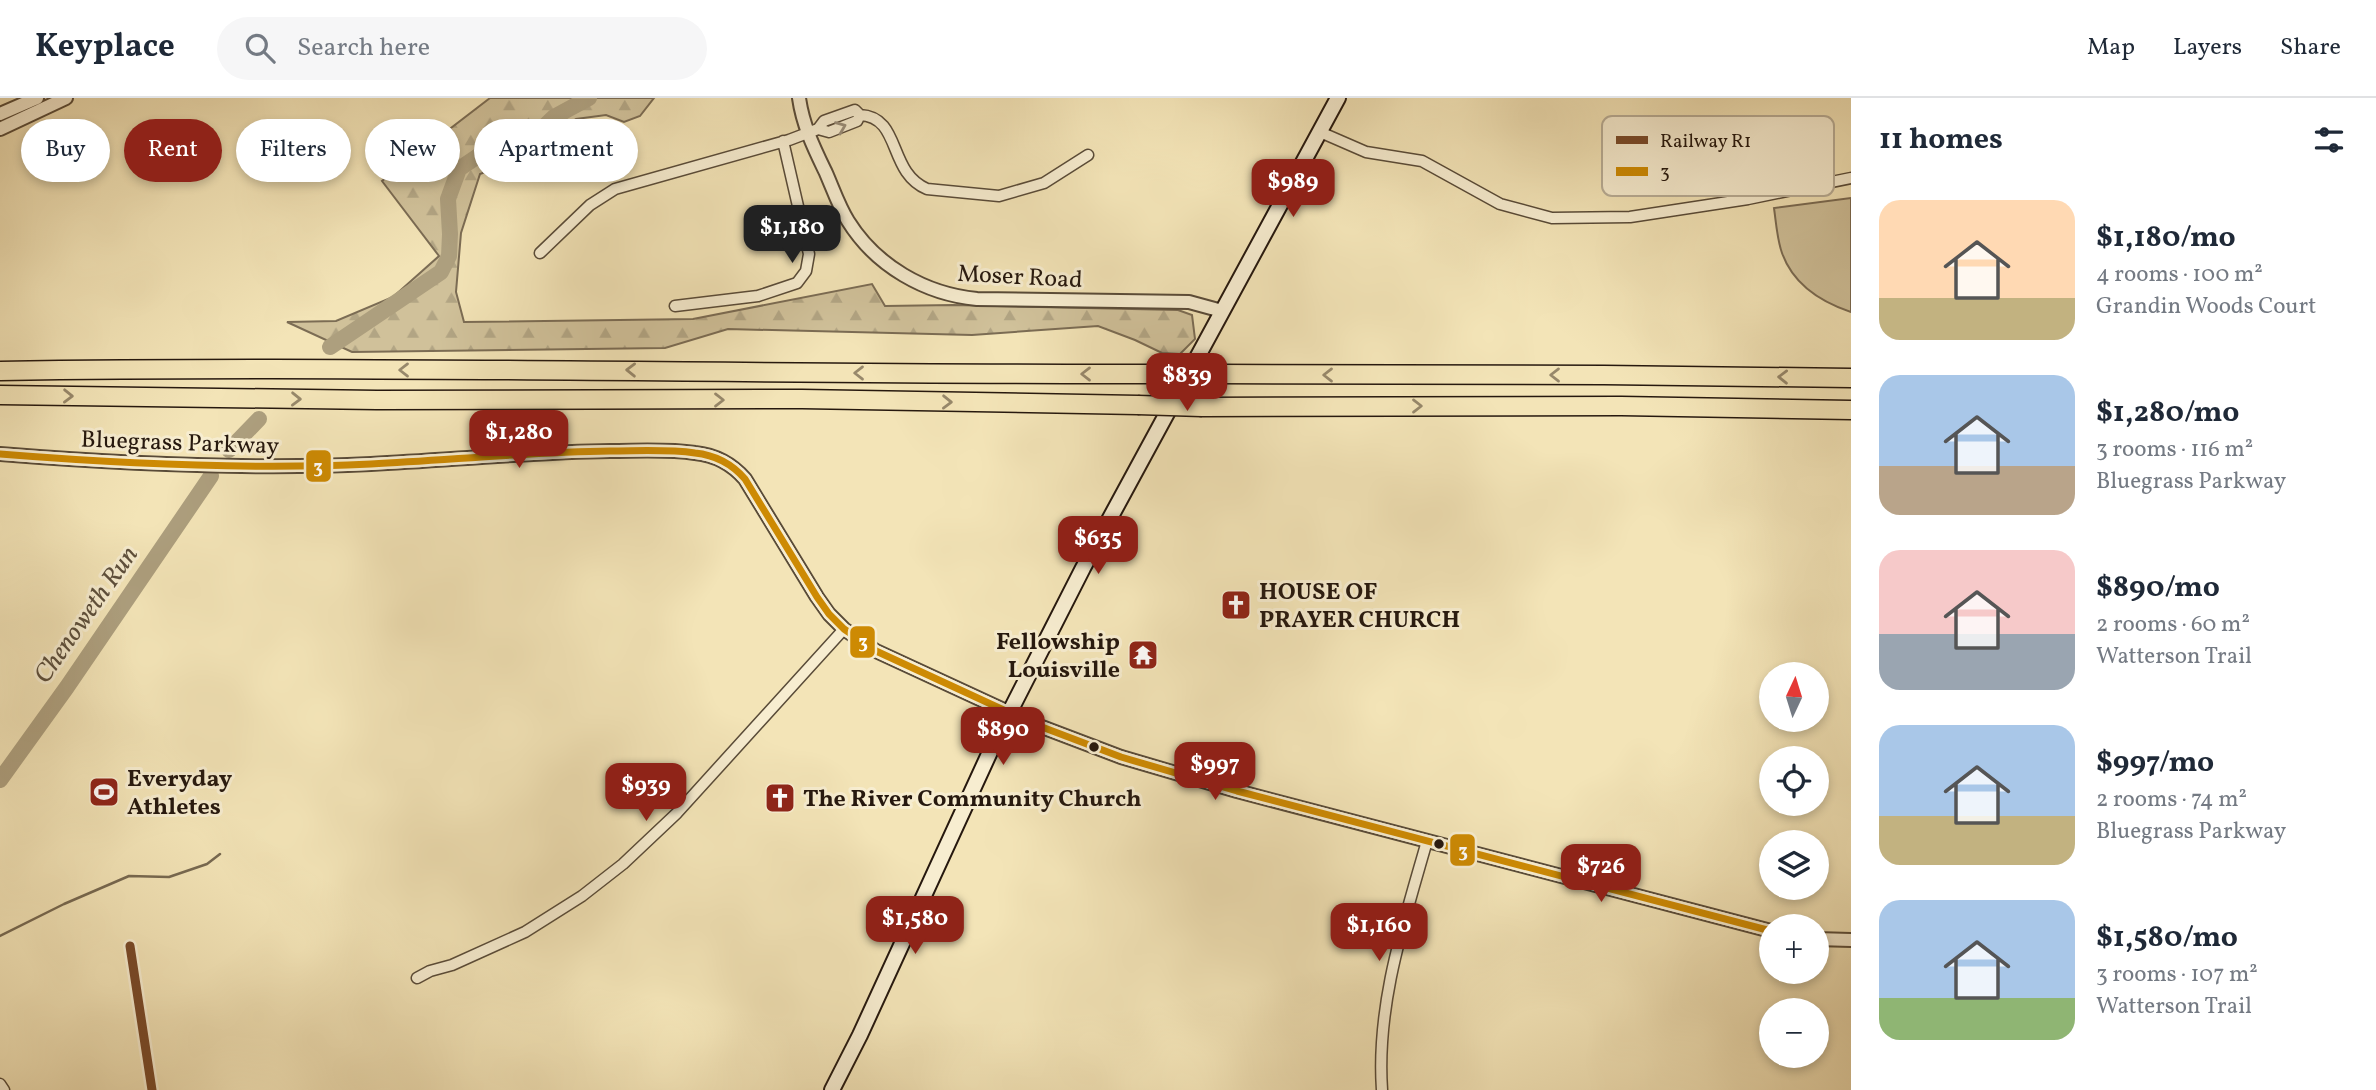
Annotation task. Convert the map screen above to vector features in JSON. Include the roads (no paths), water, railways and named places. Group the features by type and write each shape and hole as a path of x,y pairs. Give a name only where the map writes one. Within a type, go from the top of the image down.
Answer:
{"highway":[{"path":"0,371 575,369 771,374 1851,378"},
{"path":"0,396 377,400 803,399 1202,407 1620,406 1851,410"},
{"path":"1620,406 1851,421"}],"main road":[{"path":"832,1090 1010,712 1101,533 1338,98"}],"street":[{"path":"0,114 37,98"},
{"path":"0,129 66,98"},
{"name":"Moser Road","path":"799,98 849,222 890,266 927,287 951,296 976,299 1189,302 1222,311"},
{"path":"540,253 590,205 615,189 812,131 829,132 857,121 860,115 873,116 885,124 902,167 917,184 927,189 999,196 1044,183 1088,155"},
{"path":"1320,132 1356,149 1422,161 1500,204 1552,218 1630,217 1763,196"},
{"path":"675,306 758,296 797,284 802,279 809,262 809,254 783,141"},
{"name":"Bluegrass Parkway","path":"0,454 148,465 248,466 348,465 562,452 677,452 707,455 732,467 746,479 817,597 844,629 876,651 1010,712 1093,747 1160,769 1759,928"},
{"path":"417,978 430,971 453,965 525,932 582,896 623,864 677,813 844,629"},
{"path":"1382,1090 1380,1054 1383,1015 1427,841"},
{"path":"1829,939 1851,940"},
{"path":"0,1084 4,1090"}],"waterway":[{"name":"Chenoweth Run","path":"330,347 441,272 449,256 448,199 459,169 481,154 525,145 554,117 589,98"},
{"name":"Chenoweth Run","path":"229,450 259,419"},
{"name":"Chenoweth Run","path":"0,780 211,476"},
{"path":"0,936 129,876 169,877 207,864 220,854"}],"rail line":[{"name":"R1","path":"130,946 152,1090"}],"place":[{"name":"HOUSE OF PRAYER CHURCH","path":"1236,605"},
{"name":"Fellowship Louisville","path":"1143,655"},
{"name":"Everyday Athletes","path":"104,792"},
{"name":"The River Community Church","path":"780,798"}]}
